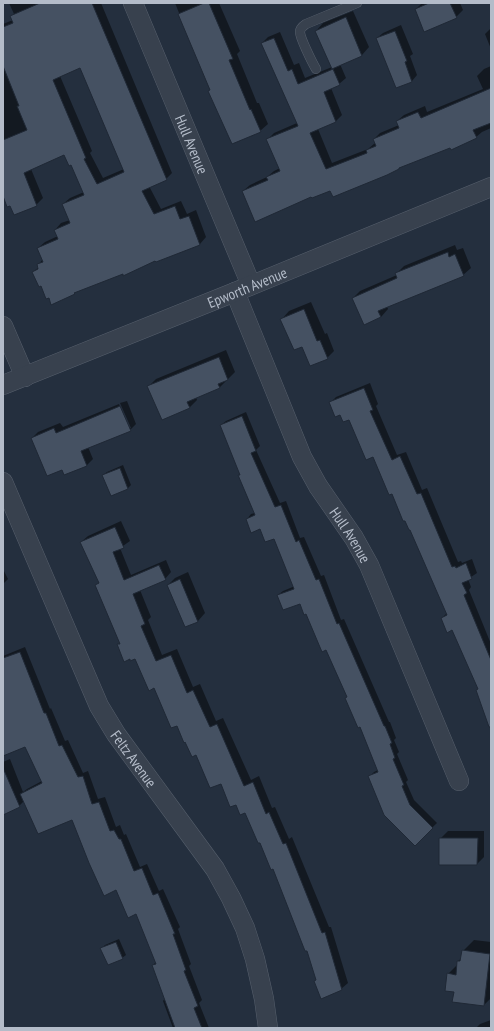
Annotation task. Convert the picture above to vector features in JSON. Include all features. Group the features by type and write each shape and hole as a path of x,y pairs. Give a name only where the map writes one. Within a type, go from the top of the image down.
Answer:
{"street":[{"name":"Hull Avenue","path":"133,3 243,289 302,457 318,486 354,538 369,565 459,781"},
{"name":"Epworth Avenue","path":"3,385 243,289 491,187"},
{"path":"3,326 25,377"},
{"name":"Feltz Avenue","path":"3,482 99,706 116,734 215,869 231,898 255,959 264,999 268,1028"}],"lane":[{"path":"316,69 301,37 300,31 302,27 357,3"}],"building":[{"path":"40,3 92,3 167,180 142,191 154,214 175,206 180,219 189,216 200,245 156,262 155,261 123,276 123,274 74,293 75,294 51,305 49,298 46,299 41,286 39,287 32,272 38,269 37,264 43,262 37,248 58,239 54,230 70,223 62,204 84,195 71,165 69,166 64,155 24,173 37,206 14,215 10,206 7,207 3,196 3,140 27,130 3,66 3,27 13,23 10,16","holes":["80,68 124,172 97,184 84,159 86,158 53,80"]},
{"path":"204,3 209,3 233,59 229,60 261,132 232,144 208,91 210,90 178,14"},
{"path":"429,3 450,3 457,18 424,32 415,9"},
{"path":"346,17 362,56 332,69 315,31"},
{"path":"395,31 407,61 405,62 412,82 396,88 376,38"},
{"path":"274,38 288,71 292,69 298,84 333,69 340,85 324,92 336,122 310,133 326,169 367,153 366,150 376,146 373,139 399,128 396,121 418,112 421,118 491,88 491,123 473,130 477,138 451,150 450,148 399,168 387,175 333,197 330,191 312,198 311,197 255,222 242,191 268,180 266,177 280,171 266,139 298,126 261,43"},
{"path":"448,252 449,257 455,254 464,276 378,311 381,317 364,325 352,298 397,278 395,273"},
{"path":"304,309 317,341 320,340 328,359 310,366 302,347 294,350 280,319"},
{"path":"219,357 228,380 218,384 220,388 187,402 190,408 162,420 147,386"},
{"path":"364,388 373,410 370,411 392,460 400,456 417,494 421,493 452,567 455,566 456,568 466,563 472,579 462,583 467,593 464,595 491,660 491,727 489,727 476,690 478,689 452,630 447,633 441,618 447,615 410,530 405,521 403,521 392,494 389,495 373,457 366,460 349,420 343,422 340,415 335,417 329,402"},
{"path":"120,406 131,431 81,451 87,466 64,475 62,470 47,476 31,438 54,428 56,433"},
{"path":"242,416 256,451 251,453 275,507 281,505 296,542 299,540 316,580 319,579 337,624 339,623 385,726 392,743 390,744 395,758 393,759 404,785 402,786 410,805 433,828 415,846 384,815 368,776 378,772 360,727 358,728 345,698 347,697 326,650 322,652 306,614 304,615 300,604 283,610 277,595 294,589 274,539 265,542 260,529 251,533 246,519 255,515 238,475 240,475 220,425"},
{"path":"120,468 128,489 111,496 102,475"},
{"path":"115,527 124,548 113,552 124,580 159,565 166,580 133,594 145,624 141,626 156,661 171,655 187,693 193,690 210,727 217,724 244,786 253,782 266,814 269,812 283,844 286,843 322,933 325,932 342,990 321,999 314,981 316,980 307,951 305,951 273,869 271,870 245,813 240,815 236,805 230,807 221,784 210,788 196,755 192,757 177,726 171,728 154,688 149,691 135,659 130,661 130,659 124,662 117,644 120,644 95,585 99,583 80,542"},
{"path":"180,579 198,622 185,627 167,585"},
{"path":"20,652 44,713 46,713 59,746 62,745 78,777 83,776 92,804 99,802 110,831 114,830 119,839 121,839 134,871 142,868 153,895 158,893 175,934 173,934 186,970 184,971 198,1006 194,1008 202,1028 175,1028 152,965 156,964 136,914 128,918 116,890 104,896 72,820 38,834 20,794 42,783 25,747 3,756 3,658"},
{"path":"3,768 20,807 3,815"},
{"path":"439,838 478,838 477,865 439,865"},
{"path":"116,942 123,959 108,965 100,948"},
{"path":"462,950 490,954 484,1006 452,1002 454,992 445,991 447,973 456,975 457,961 460,961"}]}
